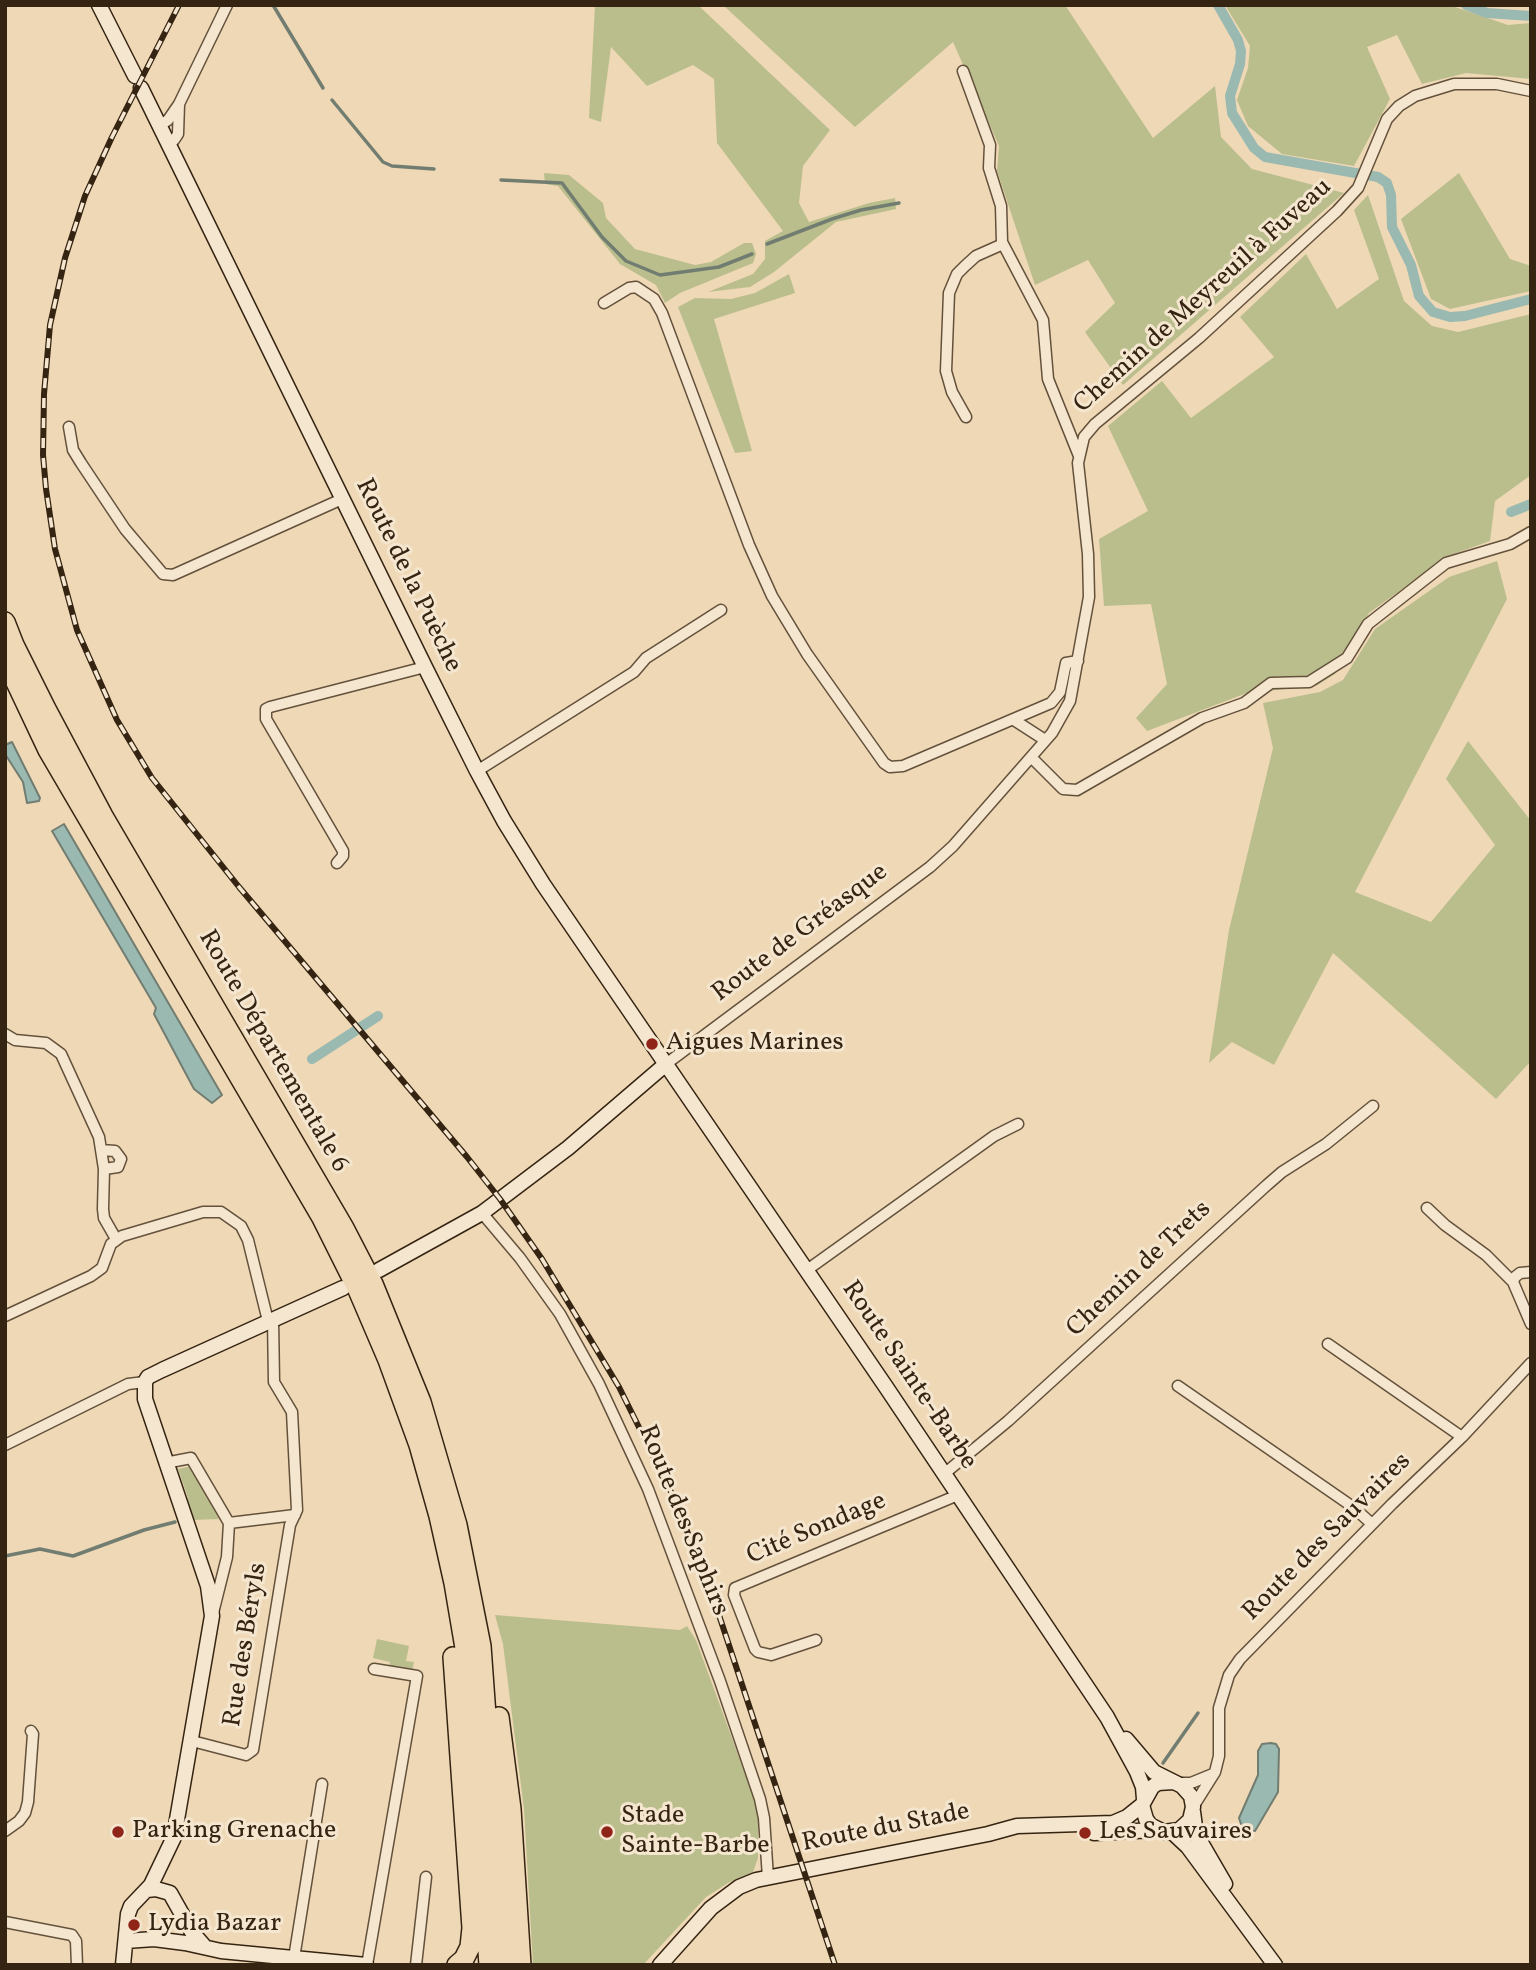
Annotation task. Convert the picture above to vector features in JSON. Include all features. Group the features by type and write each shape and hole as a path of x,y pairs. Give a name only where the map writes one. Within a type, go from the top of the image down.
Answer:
{"highway":[{"name":"Route Départementale 6","path":"5,622 40,699 103,816 257,1076 361,1262 421,1402 448,1521"},
{"name":"Route Départementale 6","path":"5,659 48,750 278,1142 340,1254 388,1360 448,1521"},
{"path":"448,1521 450,1612 472,1928 470,1947 464,1959 457,1965"},
{"path":"448,1521 472,1720 489,1965"},
{"path":"448,1521 481,1646 504,1965"},
{"path":"448,1521 472,1561 487,1627 511,1809 522,1965"}],"main road":[{"name":"Route de la Puèche","path":"99,5 477,771 543,884 666,1064"},
{"path":"379,1270 482,1213 568,1148 666,1064"},
{"name":"Route Sainte-Barbe","path":"666,1064 1107,1717 1137,1772 1143,1787 1143,1802"},
{"path":"123,1965 131,1906 147,1890 174,1837 212,1616 208,1586 145,1399 145,1382 148,1377 162,1370 343,1288"},
{"name":"Route Sainte-Barbe","path":"1107,1717 1154,1772 1175,1783"},
{"path":"1193,1810 1185,1826 1172,1832 1156,1830 1146,1819 1143,1802 1152,1787 1158,1783 1175,1783 1187,1790 1193,1810 1194,1827 1200,1842 1275,1965"},
{"name":"Route du Stade","path":"660,1965 720,1900 747,1884 1030,1824 1113,1823 1127,1817 1143,1802"},
{"name":"Route du Stade","path":"988,1834 1017,1831 1117,1833 1156,1830"},
{"path":"1172,1832 1188,1847 1260,1942"},
{"path":"162,1865 164,1880 189,1938"},
{"path":"147,1890 156,1888 170,1893"},
{"path":"126,1941 189,1938 206,1948 221,1951 290,1960 367,1965"}],"street":[{"path":"159,126 168,120 179,104 227,5"},
{"path":"963,71 990,145 989,168 1000,206 1003,244 1043,320 1048,379 1079,456"},
{"name":"Chemin de Meyreuil à Fuveau","path":"930,867 953,846 1031,757 1062,718 1070,701 1089,597 1088,554 1078,479 1079,456 1084,437 1107,412 1208,330 1337,211 1358,188 1387,119 1399,106 1415,96 1454,84 1475,82 1531,91"},
{"path":"168,145 178,134 179,104"},
{"path":"965,417 952,392 946,371 949,293 957,274 976,256 1003,244"},
{"path":"604,303 629,288 636,287 653,299 662,313 749,545 772,596 807,654 884,763 891,767 903,766 1014,720 1054,700 1059,692 1066,663 1079,661"},
{"path":"69,427 73,450 81,463 125,529 163,574 173,575 342,499"},
{"path":"1031,757 1063,789 1077,790 1202,718 1244,703 1271,683 1309,682 1347,658 1368,624 1446,563 1510,544 1531,532"},
{"path":"477,771 634,672 646,658 721,610"},
{"path":"337,863 343,852 266,719 266,709 425,667"},
{"path":"1014,720 1045,740"},
{"name":"Route de Gréasque","path":"666,1064 930,867"},
{"path":"5,1034 15,1040 46,1043 61,1054 96,1128 104,1169 104,1218 116,1239"},
{"name":"Chemin de Trets","path":"944,1474 1009,1421 1282,1172 1326,1144 1373,1106"},
{"path":"807,1270 994,1136 1018,1124"},
{"path":"101,1150 115,1151 121,1159 118,1167 104,1169"},
{"path":"1427,1208 1445,1226 1486,1255 1513,1282 1531,1324"},
{"path":"5,1316 92,1276 102,1268 108,1249 116,1239 127,1233 203,1212 221,1212 241,1226 248,1240 270,1320 274,1382 292,1412 297,1510 292,1520 229,1523"},
{"name":"Route des Saphirs","path":"482,1213 520,1258 560,1314 599,1384 648,1489 720,1681 760,1800 765,1818 768,1878"},
{"path":"1513,1282 1520,1273 1531,1272"},
{"path":"1328,1344 1462,1437"},
{"name":"Route des Sauvaires","path":"1193,1810 1215,1772 1219,1756 1220,1708 1229,1675 1240,1659 1372,1524 1462,1437 1531,1363"},
{"path":"5,1445 128,1384 145,1382"},
{"path":"1178,1386 1353,1507 1372,1524"},
{"path":"165,1463 191,1458 229,1523 227,1557 212,1616"},
{"name":"Cité Sondage","path":"816,1640 771,1655 758,1652 734,1595 735,1588 958,1495"},
{"name":"Rue des Béryls","path":"192,1741 246,1755 253,1750 292,1520"},
{"path":"367,1965 417,1676 374,1669"},
{"path":"5,1831 19,1821 28,1802 32,1731"},
{"path":"1175,1783 1191,1783 1215,1772"},
{"path":"290,1960 322,1784"},
{"path":"416,1965 426,1877"},
{"path":"5,1922 74,1937 77,1965"}],"green space":[{"path":"595,5 698,5 830,130 803,166 799,203 809,222 869,203 895,198 896,209 836,222 774,272 750,287 708,292 753,274 765,259 765,241 783,231 717,143 714,79 693,65 647,86 611,47 601,122 589,118"},
{"path":"723,5 1065,5 1153,138 1215,86 1221,137 1252,169 1344,193 1123,385 1085,332 1115,303 1088,260 1035,285 997,171 999,146 953,42 855,127"},
{"path":"1225,5 1449,5 1508,25 1531,23 1531,79 1466,73 1422,84 1397,35 1367,47 1390,99 1354,166 1282,154 1248,126 1237,100 1248,68 1250,46"},
{"path":"544,173 569,175 603,203 606,218 635,249 695,265 711,262 744,243 752,243 756,254 753,263 680,293 665,303 656,285 620,264 558,186 545,184"},
{"path":"1459,173 1510,259 1531,266 1531,291 1450,309 1431,299 1401,219"},
{"path":"1368,195 1404,301 1432,326 1458,332 1531,314 1531,475 1495,501 1490,541 1448,556 1369,613 1335,674 1316,686 1247,693 1147,731 1136,718 1167,684 1151,604 1104,606 1099,539 1148,511 1108,426 1162,381 1191,418 1274,357 1240,317 1306,254 1337,309 1379,279 1354,210"},
{"path":"789,274 795,293 714,319 752,451 735,453 678,307 695,298 731,299 755,293"},
{"path":"1497,561 1507,599 1355,892 1431,922 1495,845 1446,779 1468,741 1531,821 1531,1061 1496,1099 1333,953 1274,1065 1232,1042 1209,1063 1229,930 1273,748 1263,703 1320,692 1343,680 1375,629 1449,577"},
{"path":"191,1466 219,1519 192,1520 178,1469"},
{"path":"495,1615 680,1630 687,1626 696,1640 755,1801 758,1816 758,1858 753,1872 706,1897 643,1965 533,1965 524,1809 503,1644"},
{"path":"377,1639 409,1646 406,1661 414,1662 412,1671 389,1667 390,1662 373,1658"}],"water":[{"path":"12,742 40,798 39,801 27,803 23,782 5,754 5,745"},
{"path":"64,824 222,1095 212,1103 194,1089 154,1014 156,1008 52,831"},
{"path":"1262,1744 1276,1744 1279,1749 1278,1792 1255,1831 1248,1830 1239,1818 1258,1775 1258,1751"}],"waterway":[{"path":"273,5 323,88"},
{"path":"1218,5 1238,40 1241,51 1240,64 1230,96 1232,113 1254,148 1265,157 1378,177 1387,183 1391,195 1392,227 1411,265 1419,296 1433,312 1450,317 1465,316 1531,299"},
{"path":"1466,5 1487,13 1531,16"},
{"path":"332,100 383,162 392,166 434,169"},
{"path":"501,180 562,183 602,237 626,261 660,275 719,267 752,254"},
{"path":"767,244 832,219 899,203"},
{"path":"1511,512 1531,504"},
{"path":"312,1059 378,1016"},
{"path":"5,1556 40,1549 73,1556 144,1530 175,1522"},
{"path":"1163,1763 1198,1713"}],"railway":[{"path":"179,5 85,196 65,258 50,325 44,394 43,455 46,489 55,549 77,630 117,720 152,778 239,887 500,1199 542,1259 619,1387 674,1498 713,1597 835,1965"}],"place":[{"name":"Aigues Marines","path":"652,1044"},
{"name":"Parking Grenache","path":"118,1832"},
{"name":"Stade Sainte-Barbe","path":"607,1832"},
{"name":"Les Sauvaires","path":"1085,1833"},
{"name":"Lydia Bazar","path":"134,1925"}]}
